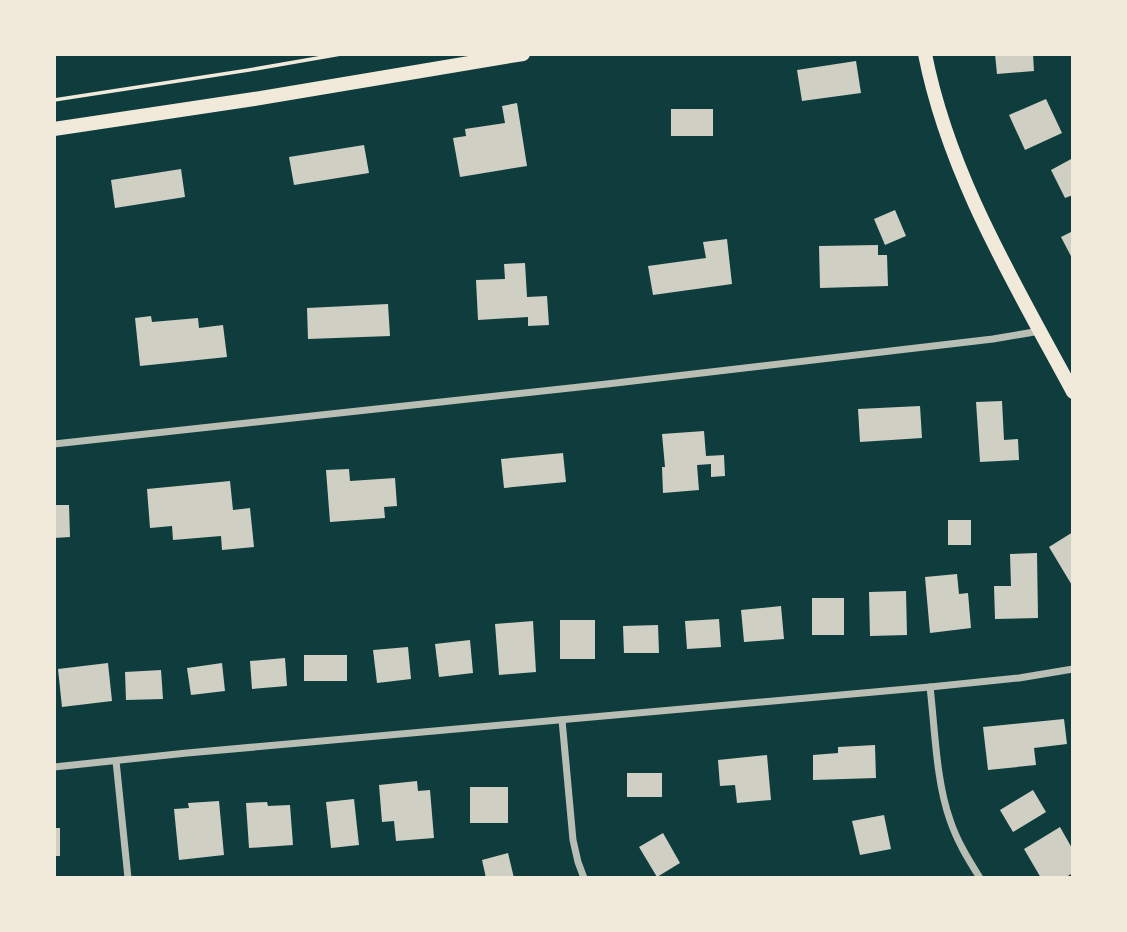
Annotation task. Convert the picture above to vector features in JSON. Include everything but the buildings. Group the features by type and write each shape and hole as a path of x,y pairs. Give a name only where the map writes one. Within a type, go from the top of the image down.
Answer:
{"main road":[{"path":"54,130 523,54"},
{"path":"925,54 947,138 963,177 997,249 1073,392"}],"street":[{"path":"54,444 607,384 1041,331"},
{"path":"54,767 930,687 1019,678 1073,668"},
{"path":"930,687 941,786 950,820 963,851 980,878"},
{"path":"562,720 573,840 584,878"},
{"path":"116,761 128,878"}],"path":[{"path":"54,100 341,54"}]}
